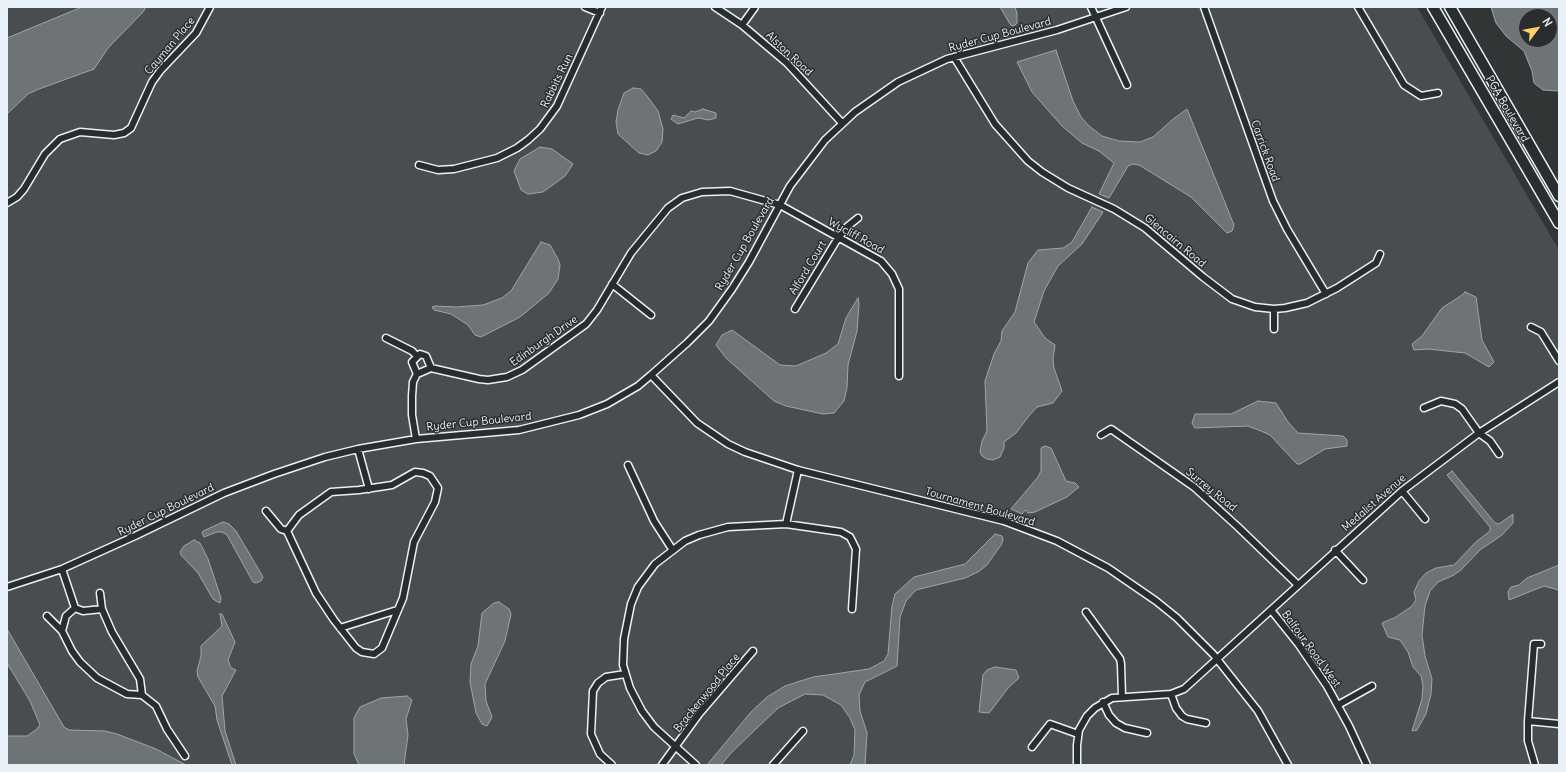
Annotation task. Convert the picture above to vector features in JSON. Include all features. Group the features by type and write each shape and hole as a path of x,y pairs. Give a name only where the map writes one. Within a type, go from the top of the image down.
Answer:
{"main road":[{"name":"PGA Boulevard","path":"1434,7 1559,223"},
{"name":"PGA Boulevard","path":"1450,7 1559,196"}],"street":[{"name":"Cayman Place","path":"7,203 17,197 24,189 45,154 60,139 80,132 114,135 124,133 131,128 152,82 160,71 196,33 210,7"},
{"path":"586,7 601,10"},
{"name":"Alston Road","path":"716,7 742,25 787,63 842,123"},
{"path":"742,25 755,7"},
{"path":"1091,7 1127,85"},
{"name":"Ryder Cup Boulevard","path":"7,586 62,569 224,493 274,474 358,449 416,439 520,430 579,415 608,404 638,386 651,376 687,343 720,307 749,262 790,186 825,140 842,123 898,82 954,57 1096,18 1126,7"},
{"name":"Carrick Road","path":"1204,7 1273,201 1284,223 1326,294"},
{"path":"1358,7 1404,85 1421,96 1438,93"},
{"name":"Rabbits Run","path":"419,165 438,170 454,168 497,158 509,153 528,140 540,129 557,106 601,10"},
{"name":"Glencairn Road","path":"954,57 995,124 1010,142 1042,172 1068,188 1114,209 1145,228 1203,278 1232,299 1255,306 1274,309 1307,303 1326,294 1376,263 1380,254"},
{"name":"Edinburgh Drive","path":"431,368 479,379 502,379 512,375 586,324 597,310 631,253 668,208 682,198 702,192 730,191 780,204"},
{"name":"Wycliff Road","path":"780,204 881,261 896,281 899,289 899,376"},
{"name":"Alford Court","path":"795,309 838,238 848,226 858,218"},
{"path":"612,284 651,315"},
{"path":"1274,309 1274,329"},
{"path":"1531,327 1541,332 1559,361"},
{"path":"386,338 412,351 417,356"},
{"path":"416,439 413,421 412,382 417,374 431,368 426,356 420,354 412,362 417,374"},
{"name":"Tournament Boulevard","path":"651,376 683,410 712,434 745,452 798,470 1004,521 1057,541 1092,559 1135,585 1177,618 1218,659 1258,711 1288,765"},
{"name":"Medalist Avenue","path":"1171,694 1184,689 1335,550 1402,491 1479,433 1559,382"},
{"path":"1424,408 1441,401 1455,404 1462,409 1479,433 1490,441 1499,454"},
{"name":"Surrey Road","path":"1101,435 1111,429 1194,487 1298,585"},
{"path":"358,449 368,489"},
{"path":"628,464 654,521 672,549"},
{"path":"786,524 798,470"},
{"path":"415,472 430,476 438,488 435,502 414,542 406,586 397,610 382,648 374,654 362,652 356,648 340,628 316,593 287,530 299,515 323,496 339,491 368,489 392,485 415,472"},
{"path":"1402,491 1425,519"},
{"path":"266,511 281,529 287,530"},
{"path":"696,765 654,727 642,711 634,698 623,665 624,639 634,598 638,587 655,564 672,549 685,541 713,530 748,525 786,524 841,532 853,540 857,554 852,609"},
{"path":"1335,550 1363,580"},
{"path":"62,569 75,608"},
{"path":"100,593 102,609 112,632 140,679 142,695"},
{"path":"75,608 83,610 102,609"},
{"path":"62,631 66,616 75,608"},
{"path":"340,628 397,610"},
{"name":"Balfour Road West","path":"1271,610 1303,651 1338,705 1367,765"},
{"path":"1086,612 1120,659 1122,696"},
{"path":"47,616 62,631 72,651 92,673 127,694 142,695 156,706 167,729 185,756"},
{"path":"1535,765 1528,741 1528,721 1534,644 1541,644"},
{"name":"Brackenwood Place","path":"662,765 700,714 753,651"},
{"path":"612,765 600,754 591,734 594,691 598,683 606,677 625,674"},
{"path":"1338,705 1372,686"},
{"path":"1077,765 1078,734 1087,716 1103,702 1122,696 1171,694 1176,708 1182,716 1187,719 1206,723"},
{"path":"1103,702 1109,715 1116,723 1125,728 1147,733"},
{"path":"1528,721 1559,724"},
{"path":"1032,747 1050,724 1078,734"},
{"path":"773,765 802,731"}],"shaded area":[{"path":"7,7 1417,7 1559,250 1559,765 7,765"},
{"path":"82,7 146,7 108,48 94,69 28,94 7,114 7,38"},
{"path":"1000,7 1015,7 1017,13 1017,23 1015,25 1012,26 1010,24"},
{"path":"1491,7 1559,7 1559,91 1543,90 1534,83 1532,71 1524,51 1520,48 1558,48 1558,8 1518,8 1518,46 1506,36 1496,23"},
{"path":"1056,50 1073,101 1081,117 1089,126 1102,136 1119,141 1140,142 1153,137 1187,109 1234,225 1232,231 1227,233 1191,197 1139,165 1133,164 1128,166 1109,198 1099,194 1114,163 1099,151 1082,143 1062,126 1032,92 1017,62"},
{"path":"633,88 641,89 658,111 663,129 662,142 656,151 648,155 639,153 618,134 616,122 618,110 624,93"},
{"path":"703,109 716,113 716,118 709,120 698,118 678,124 671,119 673,115 684,118 691,111 695,112"},
{"path":"540,147 552,149 573,164 565,176 543,192 528,194 521,190 514,171 520,159"},
{"path":"1092,207 1103,212 1082,244 1058,266 1044,291 1034,322 1045,338 1055,345 1053,359 1054,368 1062,391 1053,403 1037,407 1016,433 1004,442 1004,448 1000,457 993,460 987,459 982,456 980,452 982,441 987,431 985,381 994,354 1001,341 1002,331 1015,312 1028,263 1038,250 1063,248 1072,242"},
{"path":"541,242 550,245 558,259 560,265 558,279 549,293 520,317 481,337 475,335 468,325 451,314 434,310 432,307 483,305 502,298 511,291"},
{"path":"1465,292 1476,297 1482,340 1494,362 1489,367 1465,353 1428,349 1414,350 1412,344 1422,336 1442,308"},
{"path":"858,298 857,331 848,365 847,388 844,401 834,413 823,414 786,406 774,401 726,358 716,345 722,335 732,330 780,365 796,366 826,353 838,344 846,318"},
{"path":"1258,401 1276,403 1288,422 1298,433 1343,436 1347,440 1347,446 1325,449 1300,464 1297,464 1270,435 1261,431 1248,426 1195,428 1192,423 1195,414 1231,414"},
{"path":"1045,446 1051,448 1066,481 1075,483 1079,487 1067,497 1035,512 1028,513 1025,510 1022,514 1011,509 1038,477 1041,471 1041,448"},
{"path":"1452,471 1495,523 1499,524 1513,514 1513,523 1502,535 1480,550 1461,570 1438,582 1430,591 1425,606 1422,635 1425,656 1432,679 1431,694 1426,714 1417,730 1412,731 1422,699 1423,686 1421,676 1413,667 1408,652 1400,640 1388,637 1382,623 1396,617 1412,606 1416,600 1414,592 1419,581 1426,573 1436,568 1454,565 1476,542 1490,531 1490,527 1447,475"},
{"path":"223,522 229,524 236,531 263,577 261,581 256,583 253,582 227,535 222,532 217,532 204,537 202,533 203,531"},
{"path":"995,534 1002,536 1003,540 1001,545 987,565 978,572 965,578 916,590 906,601 900,617 897,666 865,682 859,695 860,711 867,733 865,765 850,765 854,755 855,730 850,718 841,705 823,695 805,694 778,708 732,752 721,765 707,765 751,712 767,697 785,686 813,677 869,669 884,661 888,654 892,606 895,594 914,577 965,564"},
{"path":"194,540 200,543 208,559 221,598 220,603 213,599 198,573 181,555 180,552 184,546"},
{"path":"1559,565 1559,590 1544,586 1509,600 1508,592 1511,587 1519,585 1527,578"},
{"path":"499,602 509,609 511,614 505,641 485,684 486,701 492,717 487,726 482,724 476,713 470,682 471,664 478,646 482,613 494,603"},
{"path":"220,614 222,614 235,642 228,660 231,668 236,670 222,696 225,731 236,765 232,765 217,720 215,706 198,677 197,671 201,656 201,646 222,626"},
{"path":"7,629 64,727 69,730 105,731 117,734 156,749 186,765 7,765 7,736 27,736 40,725 30,701 7,663"},
{"path":"995,667 1016,670 1019,678 1009,687 989,713 979,712 983,675 987,670"},
{"path":"407,696 412,700 406,719 408,735 404,765 359,765 354,754 354,718 360,707 381,698"}]}
